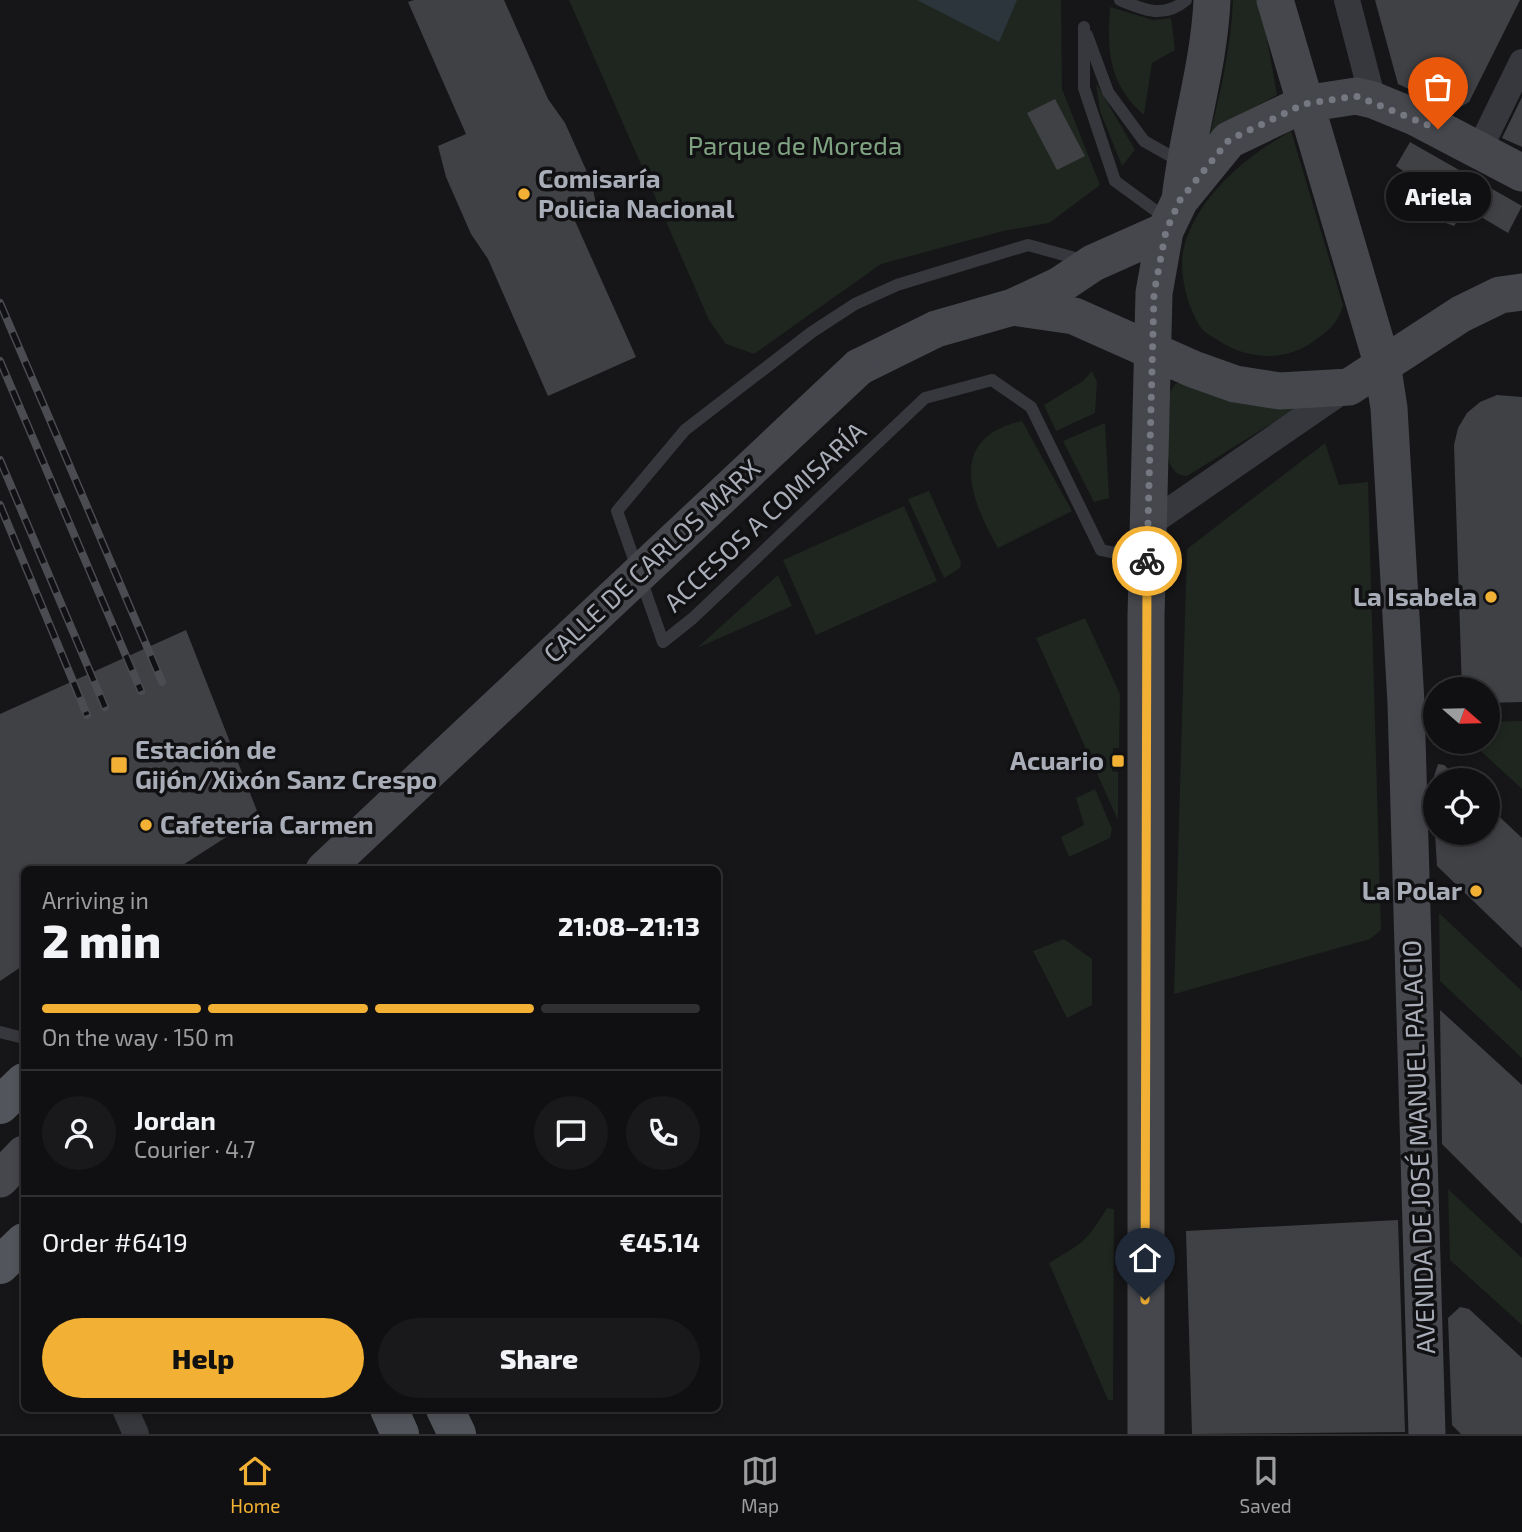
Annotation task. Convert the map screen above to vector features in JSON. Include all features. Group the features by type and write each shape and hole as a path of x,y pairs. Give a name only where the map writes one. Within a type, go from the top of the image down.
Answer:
{"main road":[{"path":"1146,1434 1144,1015 1148,525 1154,293 1172,217 1194,168 1211,32 1212,0"},
{"path":"1275,0 1382,363"},
{"path":"1194,168 1229,140 1304,104 1356,96 1373,100 1522,173"},
{"name":"CALLE DE CARLOS MARX","path":"328,866 859,367 936,329 1013,307 1060,285 1172,217"},
{"path":"1349,387 1382,363 1422,343 1480,304 1500,295 1522,292"},
{"name":"CALLE DE CARLOS MARX","path":"1013,307 1074,316 1152,353 1235,384 1280,391 1349,387"},
{"name":"AVENIDA DE JOSÉ MANUEL PALACIO","path":"1382,363 1391,440 1406,704 1427,1434"},
{"path":"0,1105 21,1085"},
{"path":"0,1179 21,1157"},
{"path":"0,1265 21,1245"},
{"path":"390,1412 400,1434"},
{"path":"447,1412 457,1434"}],"street":[{"path":"1347,0 1373,100"},
{"path":"1479,150 1522,62"},
{"path":"1148,525 1349,387"},
{"path":"0,1076 21,1081"},
{"path":"126,1412 136,1434"}],"lane":[{"path":"1121,0 1153,13 1180,6 1186,0"},
{"path":"1172,217 1115,181 1084,88 1084,27 1108,92 1144,141 1194,168"},
{"name":"ACCESOS A COMISARÍA","path":"1093,264 1028,245 897,285 855,304 812,332 685,430 617,511 663,642 693,618 925,398 992,380 1031,407 1101,550 1115,553 1148,525"},
{"path":"0,1032 21,1037"}],"green space":[{"name":"Parque de Moreda","path":"569,0 1061,0 1062,89 1100,185 1049,223 1003,231 881,264 754,354 726,344 709,320"},
{"path":"1233,0 1260,0 1277,95 1242,114 1207,147 1227,56"},
{"path":"1110,7 1153,20 1171,18 1175,50 1152,63 1144,115 1124,92 1113,67 1109,39"},
{"path":"1096,83 1135,150 1122,166 1100,111"},
{"path":"1291,131 1343,305 1333,326 1303,348 1279,355 1255,355 1231,347 1202,329 1192,311 1185,289 1182,257 1191,228 1212,194 1241,165"},
{"path":"1092,371 1097,382 1095,413 1056,431 1044,405 1083,381"},
{"path":"1186,380 1295,409 1187,476 1177,473 1171,466 1166,443 1169,394 1175,384"},
{"path":"1022,421 1072,511 998,548 979,510 973,491 971,472 974,456 982,441 998,429"},
{"path":"1105,423 1109,498 1094,502 1063,441"},
{"path":"1325,443 1339,485 1368,482 1381,930 1370,939 1174,994 1187,549"},
{"path":"929,491 961,562 960,568 944,578 908,499"},
{"path":"904,506 937,581 816,635 783,560"},
{"path":"778,575 792,606 697,648"},
{"path":"1085,618 1120,694 1119,748 1113,748 1112,771 1118,772 1118,820 1036,638"},
{"path":"1522,721 1522,789 1484,754 1500,754 1500,722"},
{"path":"1095,789 1112,829 1110,838 1069,857 1061,837 1084,825 1076,798"},
{"path":"1439,913 1522,991 1522,1058 1440,981"},
{"path":"1064,939 1092,959 1092,1005 1067,1018 1033,951"},
{"path":"1448,1189 1522,1258 1522,1325 1450,1260"},
{"path":"1107,1208 1114,1209 1113,1400 1108,1400 1049,1263 1082,1241 1094,1229"}],"shaded area":[{"path":"917,0 1017,0 999,42"}],"building":[{"name":"Comisaría Policia Nacional","path":"504,0 548,99 565,123 592,183 597,211 575,221 636,357 548,396 488,259 471,234 446,177 438,146 466,134 408,2"},
{"path":"1375,0 1520,0 1469,102 1455,110 1398,84"},
{"path":"1522,97 1522,147 1502,138"},
{"path":"1055,99 1085,156 1057,170 1027,113"},
{"path":"1410,142 1522,206 1508,233 1466,208 1454,226 1394,204 1406,173 1396,166"},
{"name":"La Isabela","path":"1497,395 1522,397 1522,702 1500,703 1500,677 1462,677 1454,445 1458,428 1467,413 1480,402"},
{"name":"Estación de Gijón/Xixón Sanz Crespo","path":"186,630 259,816 181,866 21,866 21,967 0,981 0,714"},
{"path":"1500,817 1522,838 1522,948 1437,866 1436,845 1500,845"},
{"path":"1440,1010 1522,1085 1522,1224 1442,1144"},
{"path":"1398,1220 1405,1432 1192,1434 1186,1231"},
{"path":"1460,1307 1469,1309 1522,1358 1522,1434 1461,1434 1452,1425 1448,1318"}],"railway":[{"path":"0,303 162,682"},
{"path":"0,361 141,691"},
{"path":"0,460 105,707"},
{"path":"0,505 87,715"}],"way so far":[{"path":"1147,561 1154,293 1166,231 1180,200 1229,140 1304,104 1356,96 1373,100 1438,129"}],"place":[{"name":"Ariela","path":"1438,129"},
{"name":"Comisaría Policia Nacional","path":"524,194"},
{"name":"La Isabela","path":"1491,597"},
{"name":"Acuario","path":"1118,761"},
{"name":"Estación de Gijón/Xixón Sanz Crespo","path":"119,765"},
{"name":"Cafetería Carmen","path":"146,825"},
{"name":"La Polar","path":"1476,891"}],"route":[{"path":"1145,1300 1147,561"}]}
